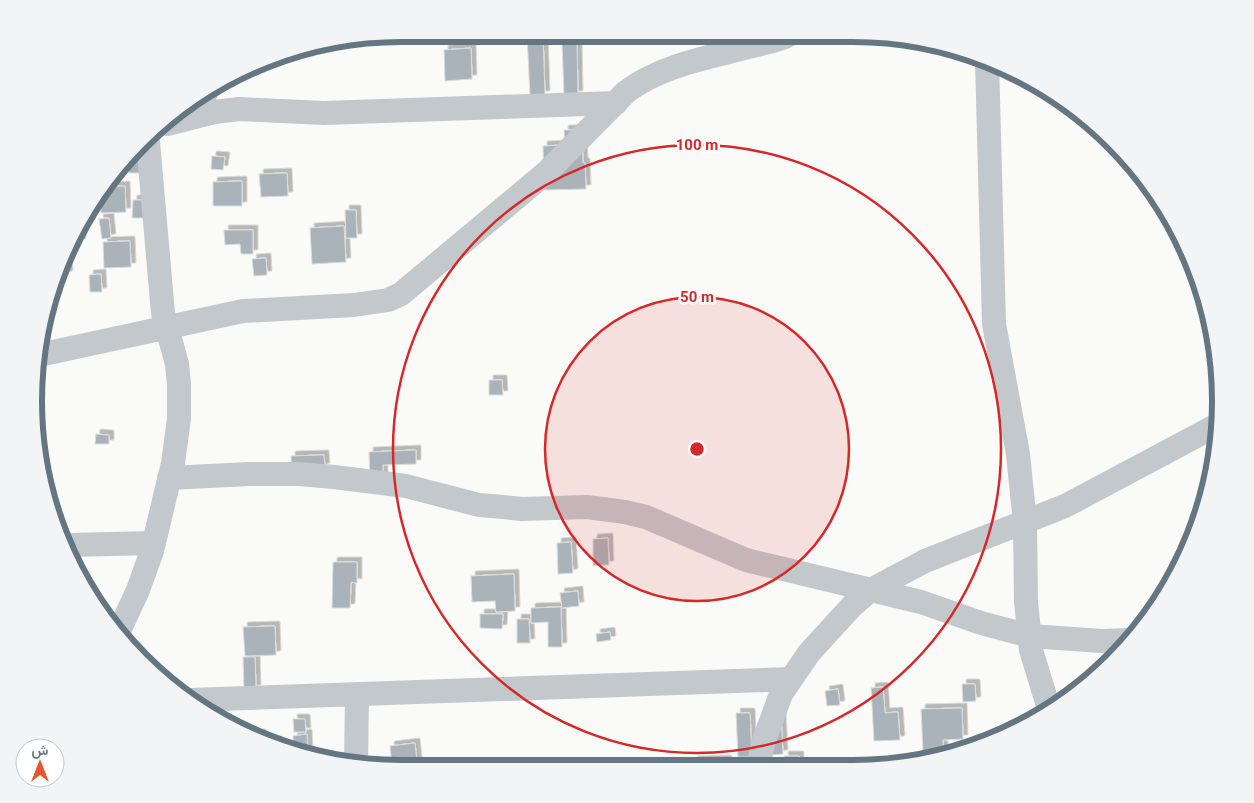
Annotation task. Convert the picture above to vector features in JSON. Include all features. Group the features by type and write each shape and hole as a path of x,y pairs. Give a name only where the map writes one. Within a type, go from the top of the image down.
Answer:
{"street":[{"path":"46,353 243,312 354,305 388,300 401,294 547,172 616,103 640,82 654,74 765,42"},
{"path":"987,69 994,324 1018,454 1025,523 1026,602 1031,650 1047,703"},
{"path":"179,120 193,116 238,109 324,113 616,103"},
{"path":"193,116 199,105"},
{"path":"122,625 141,584 154,542 170,478 177,435 179,384 173,345 163,312 148,148"},
{"path":"760,760 763,743 781,694 810,653 852,606 869,591 926,561 990,534 1025,523 1065,506 1211,429"},
{"path":"170,478 250,474 325,476 406,486 492,506 522,509 587,507 606,509 646,517 746,560 921,602 981,623 1030,636 1120,640"},
{"path":"73,545 154,542"},
{"path":"201,700 791,679"},
{"path":"356,757 357,694"}],"building":[{"path":"527,42 543,42 545,95 530,95"},
{"path":"562,42 577,42 578,95 564,95"},
{"path":"471,48 472,79 445,81 444,50"},
{"path":"564,130 582,130 586,189 544,190 543,146 565,145"},
{"path":"212,156 225,157 223,170 211,169"},
{"path":"138,159 141,159 141,173 129,173 129,169 132,165"},
{"path":"287,173 288,196 261,197 259,174"},
{"path":"242,181 242,206 213,206 213,182"},
{"path":"125,186 126,212 101,213 101,205 114,187"},
{"path":"133,200 145,200 144,218 132,218"},
{"path":"345,210 356,210 357,238 346,238"},
{"path":"109,218 111,238 102,239 99,219"},
{"path":"344,226 346,262 312,264 310,228"},
{"path":"224,230 253,230 253,254 241,254 240,244 225,245"},
{"path":"130,241 131,267 104,268 103,242"},
{"path":"266,258 267,275 254,276 252,259"},
{"path":"101,274 102,292 90,292 89,275"},
{"path":"489,380 502,380 503,395 489,395"},
{"path":"96,434 109,435 109,444 95,444"},
{"path":"416,450 416,464 383,465 383,481 370,481 369,452"},
{"path":"324,455 325,467 292,481 291,456"},
{"path":"608,538 609,565 593,566 593,539"},
{"path":"571,542 573,573 558,574 557,543"},
{"path":"333,562 357,562 357,583 351,582 350,608 332,608"},
{"path":"514,574 515,611 496,612 495,601 472,602 471,576"},
{"path":"578,591 579,606 562,608 560,593"},
{"path":"561,607 562,647 548,647 548,622 531,623 531,608"},
{"path":"480,614 503,614 502,629 480,628"},
{"path":"517,619 529,619 530,643 517,643"},
{"path":"275,626 276,655 245,656 243,627"},
{"path":"610,632 611,640 597,642 596,634"},
{"path":"243,657 255,657 256,689 244,690"},
{"path":"962,684 975,684 976,701 963,702"},
{"path":"883,687 885,713 898,712 900,740 874,741 871,688"},
{"path":"838,689 840,705 827,706 825,691"},
{"path":"962,708 963,739 943,740 943,749 923,752 921,709"},
{"path":"736,713 750,713 752,757 738,757"},
{"path":"781,716 783,754 771,755"},
{"path":"293,719 305,719 306,732 294,732"},
{"path":"307,734 308,748 294,743 293,736"},
{"path":"415,743 417,760 391,760 390,746"},
{"path":"784,756 799,756 799,760 784,760"}]}
